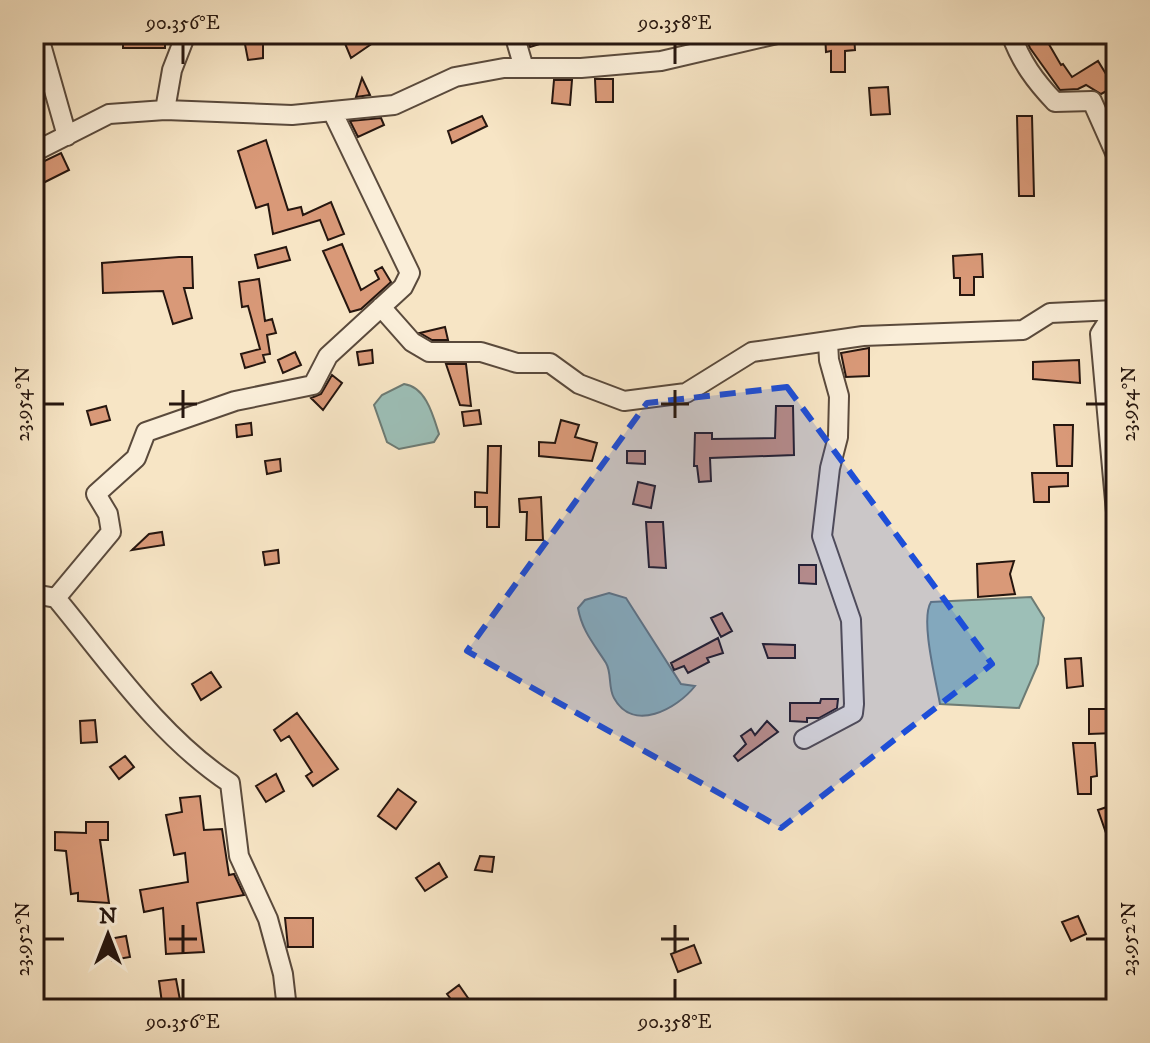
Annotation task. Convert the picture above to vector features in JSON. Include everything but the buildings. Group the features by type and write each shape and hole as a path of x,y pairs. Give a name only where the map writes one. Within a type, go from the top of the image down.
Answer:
{"street":[{"path":"38,34 67,136"},
{"path":"165,110 172,70 186,34"},
{"path":"514,34 524,68"},
{"path":"34,152 109,114 165,110 292,115 394,105 455,77 524,68 661,61 777,34"},
{"path":"1011,34 1026,68 1055,102 1092,101 1116,155"},
{"path":"56,598 111,532 108,514 96,494 136,458 146,432 235,401 313,385 328,356 403,287 410,273 332,111"},
{"path":"381,307 412,342 429,352 481,352 517,363 550,363 579,384 624,401 686,393 752,352 863,336 1023,330 1050,313 1116,309"},
{"path":"1116,309 1100,334 1116,512"},
{"path":"804,739 853,713 854,704 851,620 822,536 830,468 838,437 839,396 829,360 828,342"},
{"path":"34,594 56,598 175,739 202,765 230,783 239,856 268,919 283,974 287,1009"}],"highlighted area":[{"path":"787,387 992,664 781,828 467,651 647,403"}],"water":[{"path":"404,384 418,390 428,403 439,434 434,442 399,449 387,442 374,405 382,395"},
{"path":"609,593 626,598 681,684 695,686 677,702 655,714 632,714 622,708 611,690 608,667 585,630 578,608 585,600"},
{"path":"1031,597 1044,618 1038,664 1019,708 940,704 928,636 931,602"}]}
